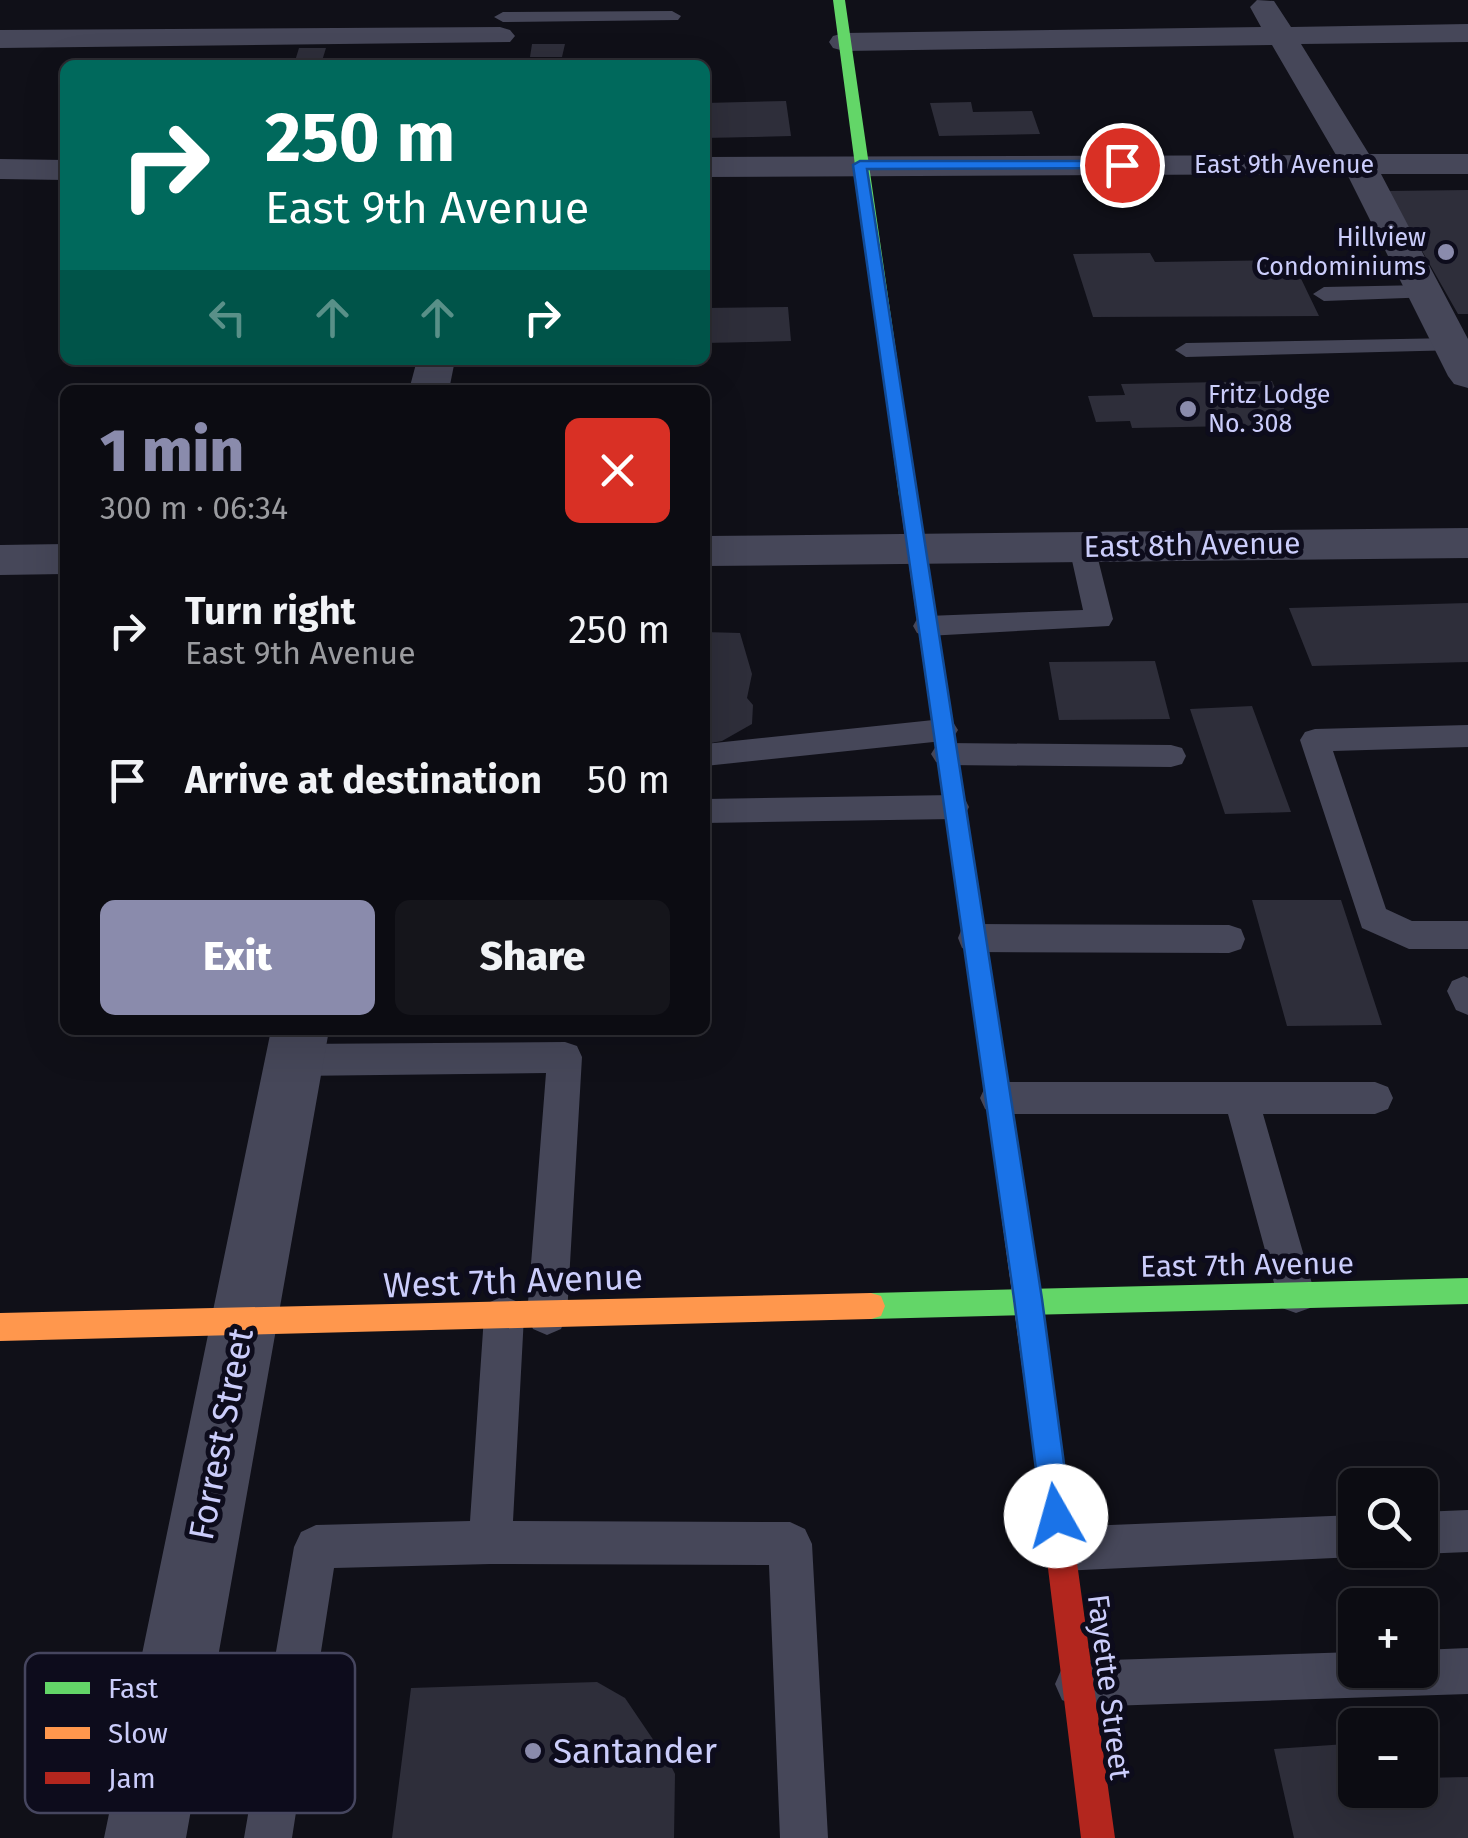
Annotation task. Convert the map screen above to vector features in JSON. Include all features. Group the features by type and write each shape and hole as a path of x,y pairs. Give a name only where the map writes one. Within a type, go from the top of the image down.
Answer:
{"main road":[{"name":"Fayette Street","path":"840,0 915,548 1028,1299 1098,1838"},
{"name":"East 7th Avenue","path":"1028,1299 1468,1290"},
{"name":"West 7th Avenue","path":"0,1327 241,1325 1028,1299"}],"street":[{"path":"1260,0 1359,165 1424,292 1454,334 1468,376"},
{"path":"0,39 501,29"},
{"path":"844,42 1468,33"},
{"name":"East 9th Avenue","path":"710,167 1468,164"},
{"path":"0,169 60,170"},
{"name":"East 8th Avenue","path":"710,551 1468,542"},
{"path":"0,560 60,559"},
{"name":"Forrest Street","path":"180,1653 297,1045"},
{"name":"Forrest Street","path":"145,1838 150,1813"}],"lane":[{"path":"501,29 672,16"},
{"path":"1324,294 1424,292"},
{"path":"1186,350 1454,334"},
{"path":"927,626 1099,619 1082,546"},
{"path":"1468,736 1314,740 1373,918 1410,935 1468,935"},
{"path":"710,755 944,742 1171,756"},
{"path":"710,811 954,807"},
{"path":"974,938 1229,940"},
{"path":"297,1045 565,1057 490,1542"},
{"path":"998,1098 1374,1098"},
{"path":"1241,1098 1296,1294"},
{"path":"1438,1532 1468,1531"},
{"path":"1061,1549 1338,1537"},
{"path":"299,1653 316,1547 490,1542 790,1544 804,1838"},
{"path":"1078,1684 1468,1672"},
{"path":"268,1838 272,1813"}],"building":[{"path":"532,44 565,44 562,57 530,57"},
{"path":"299,48 326,48 322,60 295,60"},
{"path":"786,101 791,136 710,138 710,103"},
{"path":"971,102 973,112 1032,111 1040,134 939,136 930,103"},
{"name":"Hillview Condominiums","path":"1468,190 1468,314 1458,314 1388,191"},
{"path":"1150,253 1155,262 1292,260 1319,316 1093,317 1073,254"},
{"path":"788,307 791,341 710,343 710,308"},
{"name":"Fritz Lodge No. 308","path":"1272,381 1291,425 1132,428 1130,421 1096,422 1088,396 1125,395 1121,384"},
{"path":"1468,603 1468,662 1312,666 1289,608"},
{"path":"710,632 740,633 752,674 747,698 753,705 752,724 722,741 710,743"},
{"path":"1155,661 1170,719 1059,720 1049,662"},
{"path":"1252,706 1291,812 1225,814 1190,709"},
{"path":"1252,900 1341,900 1382,1025 1287,1026"},
{"name":"Santander","path":"597,1682 625,1698 675,1774 674,1838 392,1838 411,1688"},
{"path":"1338,1745 1338,1808 1438,1808 1438,1778 1468,1777 1468,1838 1294,1838 1274,1749"}],"traffic: fast":[{"path":"839,0 908,496"},
{"path":"871,1306 1468,1291"}],"traffic: slow":[{"path":"990,1043 1048,1454"},
{"path":"0,1327 871,1306"}],"traffic: jam":[{"path":"908,496 990,1043"},
{"path":"1048,1454 1098,1838"}],"place":[{"name":"Hillview Condominiums","path":"1446,252"},
{"name":"Fritz Lodge No. 308","path":"1188,409"},
{"name":"Santander","path":"533,1751"}],"route":[{"path":"1056,1516 1028,1299 860,165 1122,165"}]}
